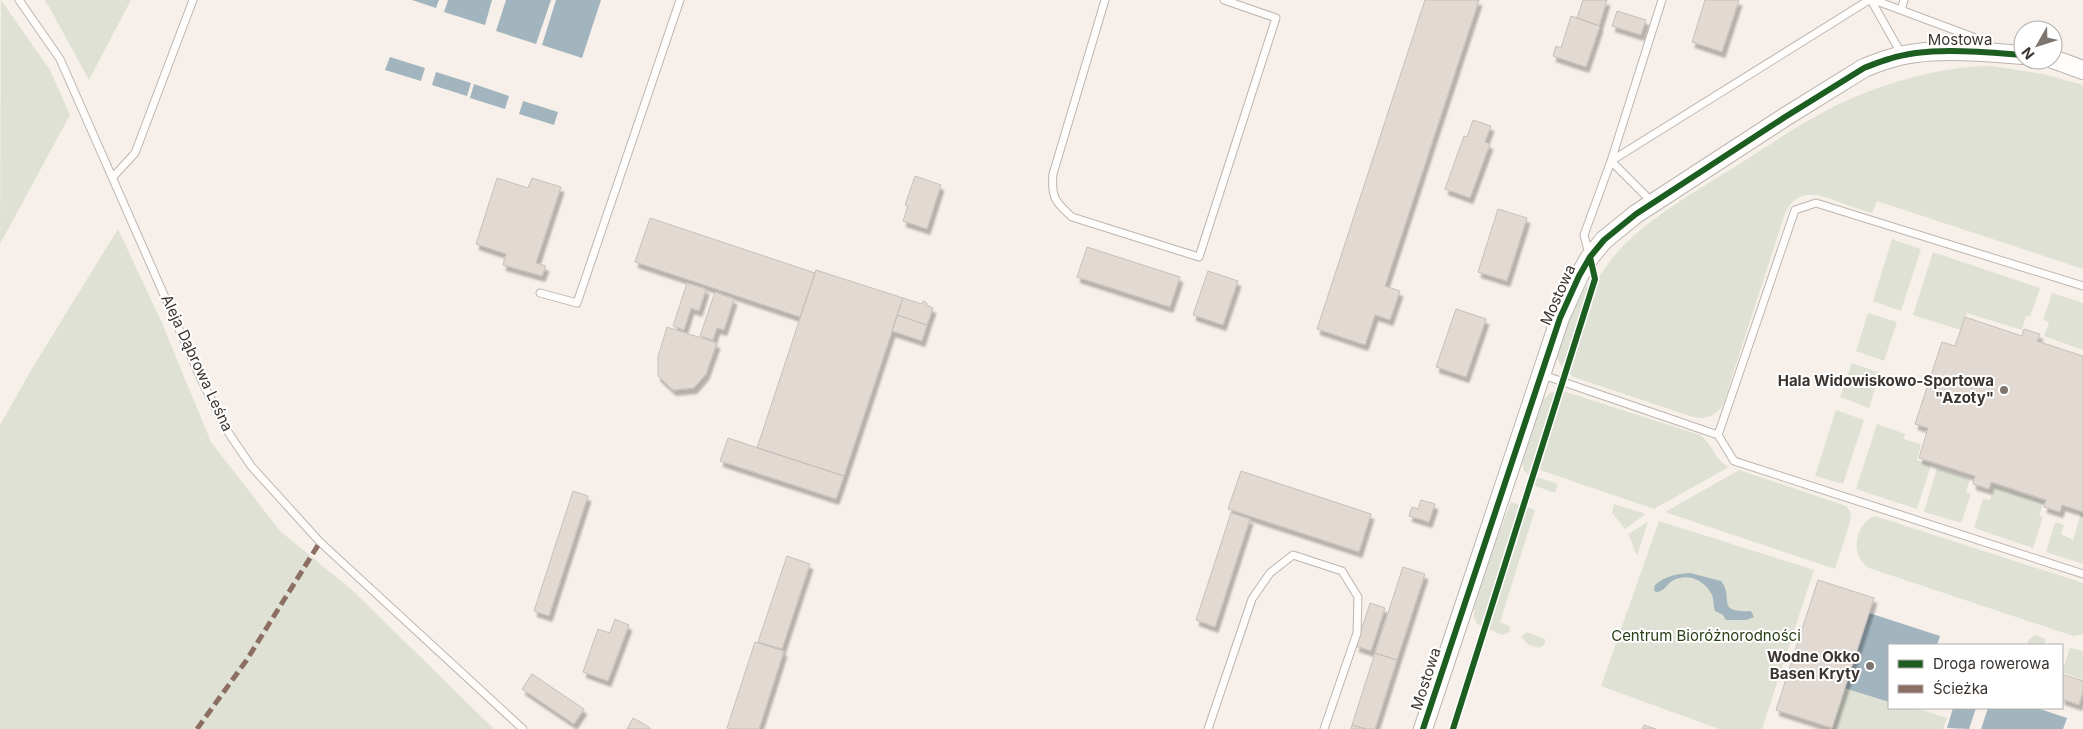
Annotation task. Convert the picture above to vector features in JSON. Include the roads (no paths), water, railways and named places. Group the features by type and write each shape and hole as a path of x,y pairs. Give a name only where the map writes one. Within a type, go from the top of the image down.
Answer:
{"street":[{"name":"Mostowa","path":"1423,729 1560,318 1579,276 1590,257 1604,240 1652,202 1864,68 1890,58 1917,53 1984,52 2013,54"},
{"path":"2063,63 2083,70"}],"lane":[{"name":"Aleja Dąbrowa Leśna","path":"19,0 60,59 201,378 226,429 251,466 320,542 523,729"},
{"path":"113,177 135,153 194,0"},
{"path":"540,293 577,303 680,0"},
{"path":"1105,0 1053,174 1052,192 1061,208 1072,217 1199,257 1276,18 1224,0"},
{"path":"1590,257 1584,234 1611,160 1662,0"},
{"path":"1611,160 1871,0"},
{"path":"1871,0 1973,37 1984,52"},
{"path":"1871,0 1902,56"},
{"path":"1901,10 1904,0"},
{"path":"1611,160 1652,202"},
{"path":"1718,435 1795,210 1816,203 2083,286"},
{"path":"1540,374 1718,435 1734,461 2083,574"},
{"path":"1208,729 1252,599 1270,573 1293,554 1342,570 1358,597 1357,633 1324,729"}],"water":[{"path":"412,0 439,0 436,8"},
{"path":"448,0 492,0 485,25 444,12"},
{"path":"506,0 551,0 536,44 496,31"},
{"path":"556,0 601,0 582,58 542,45"},
{"path":"390,57 425,68 421,81 385,70"},
{"path":"436,72 471,83 467,96 432,85"},
{"path":"474,84 509,96 505,109 470,98"},
{"path":"523,101 558,112 554,125 519,114"},
{"path":"1690,573 1721,581 1725,587 1729,607 1733,610 1751,611 1754,617 1746,620 1726,620 1723,615 1715,611 1713,597 1709,590 1695,579 1678,578 1661,591 1656,592 1654,590 1655,585 1663,579"},
{"name":"Wodne Okko Basen Kryty","path":"1869,613 1940,636 1937,644 1888,644 1888,702 1844,688"},
{"path":"1953,709 1976,709 1969,729 1947,728"},
{"path":"1988,709 2040,709 2067,718 2063,729 1981,729"}],"place":[{"name":"Hala Widowiskowo-Sportowa \"Azoty\"","path":"2004,390"},
{"name":"Wodne Okko Basen Kryty","path":"1870,666"}],"park label":[{"name":"Centrum Bioróżnorodności","path":"1706,636"}]}
